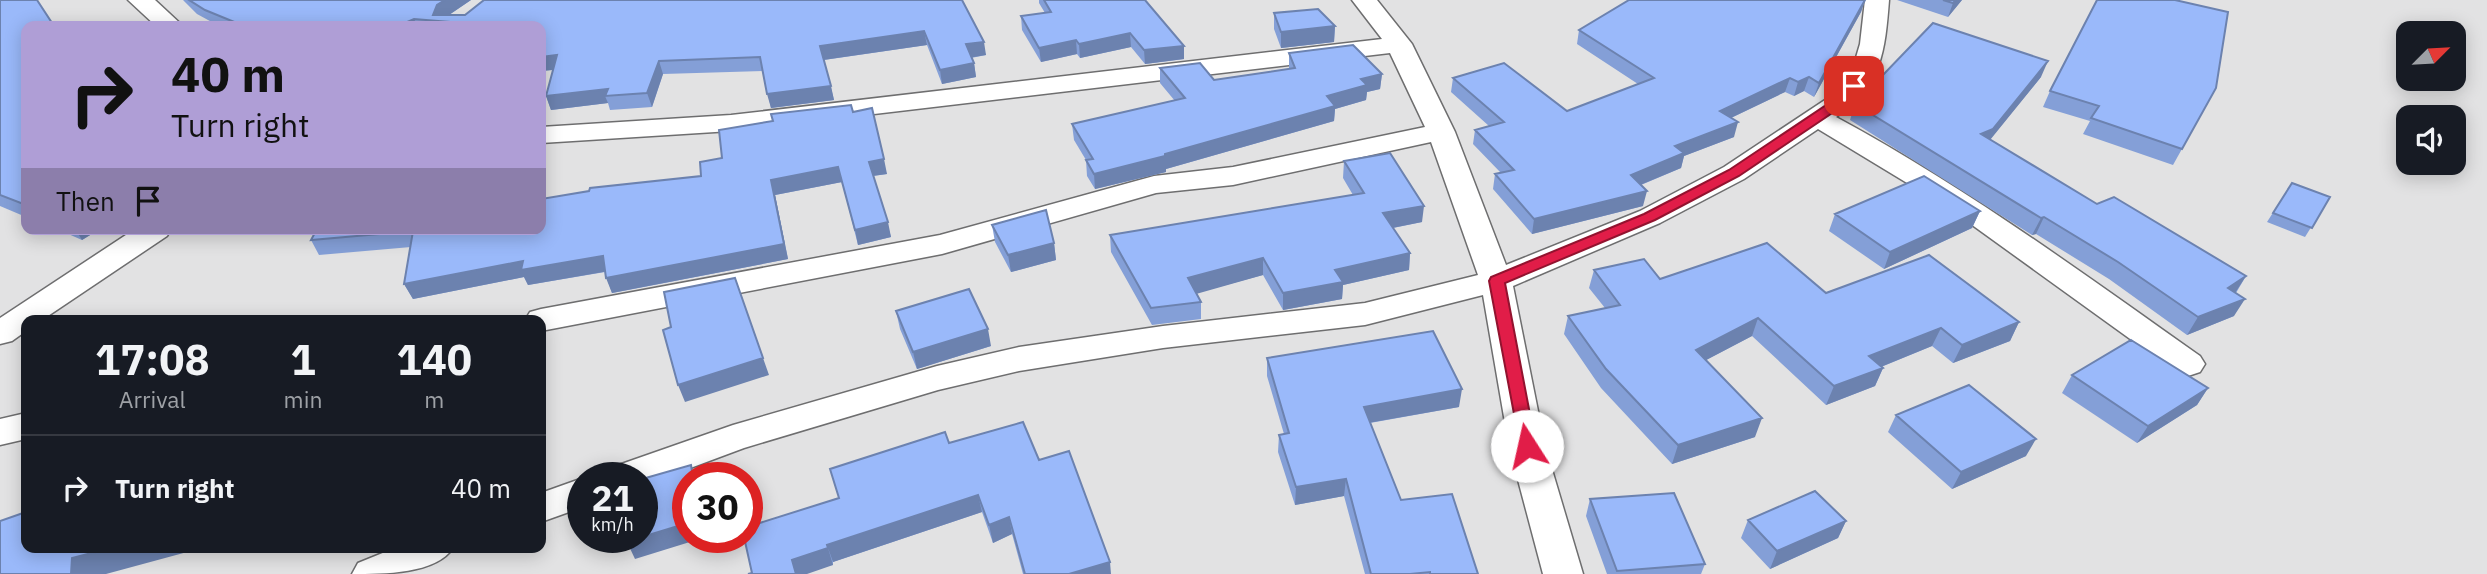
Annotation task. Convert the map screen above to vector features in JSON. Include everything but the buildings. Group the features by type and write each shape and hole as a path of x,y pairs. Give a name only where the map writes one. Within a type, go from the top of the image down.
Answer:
{"street":[{"path":"140,0 166,21"},
{"path":"1364,0 1399,44 1441,132 1496,281 1527,446 1563,574"},
{"path":"658,465 745,434 937,378 1019,359 1163,337 1365,314 1496,281 1650,217 1734,173 1843,100 1865,72 1873,44 1877,0"},
{"path":"546,135 731,122 1399,44"},
{"path":"1817,117 1931,183 2188,364"},
{"path":"546,319 943,244 1154,186 1233,176 1441,132"},
{"path":"26,315 147,235"},
{"path":"0,332 21,318"},
{"path":"0,432 21,427"},
{"path":"546,506 567,498"},
{"path":"372,574 422,553"}],"route":[{"path":"1527,446 1496,281 1650,217 1734,173 1843,100 1854,86"}]}
